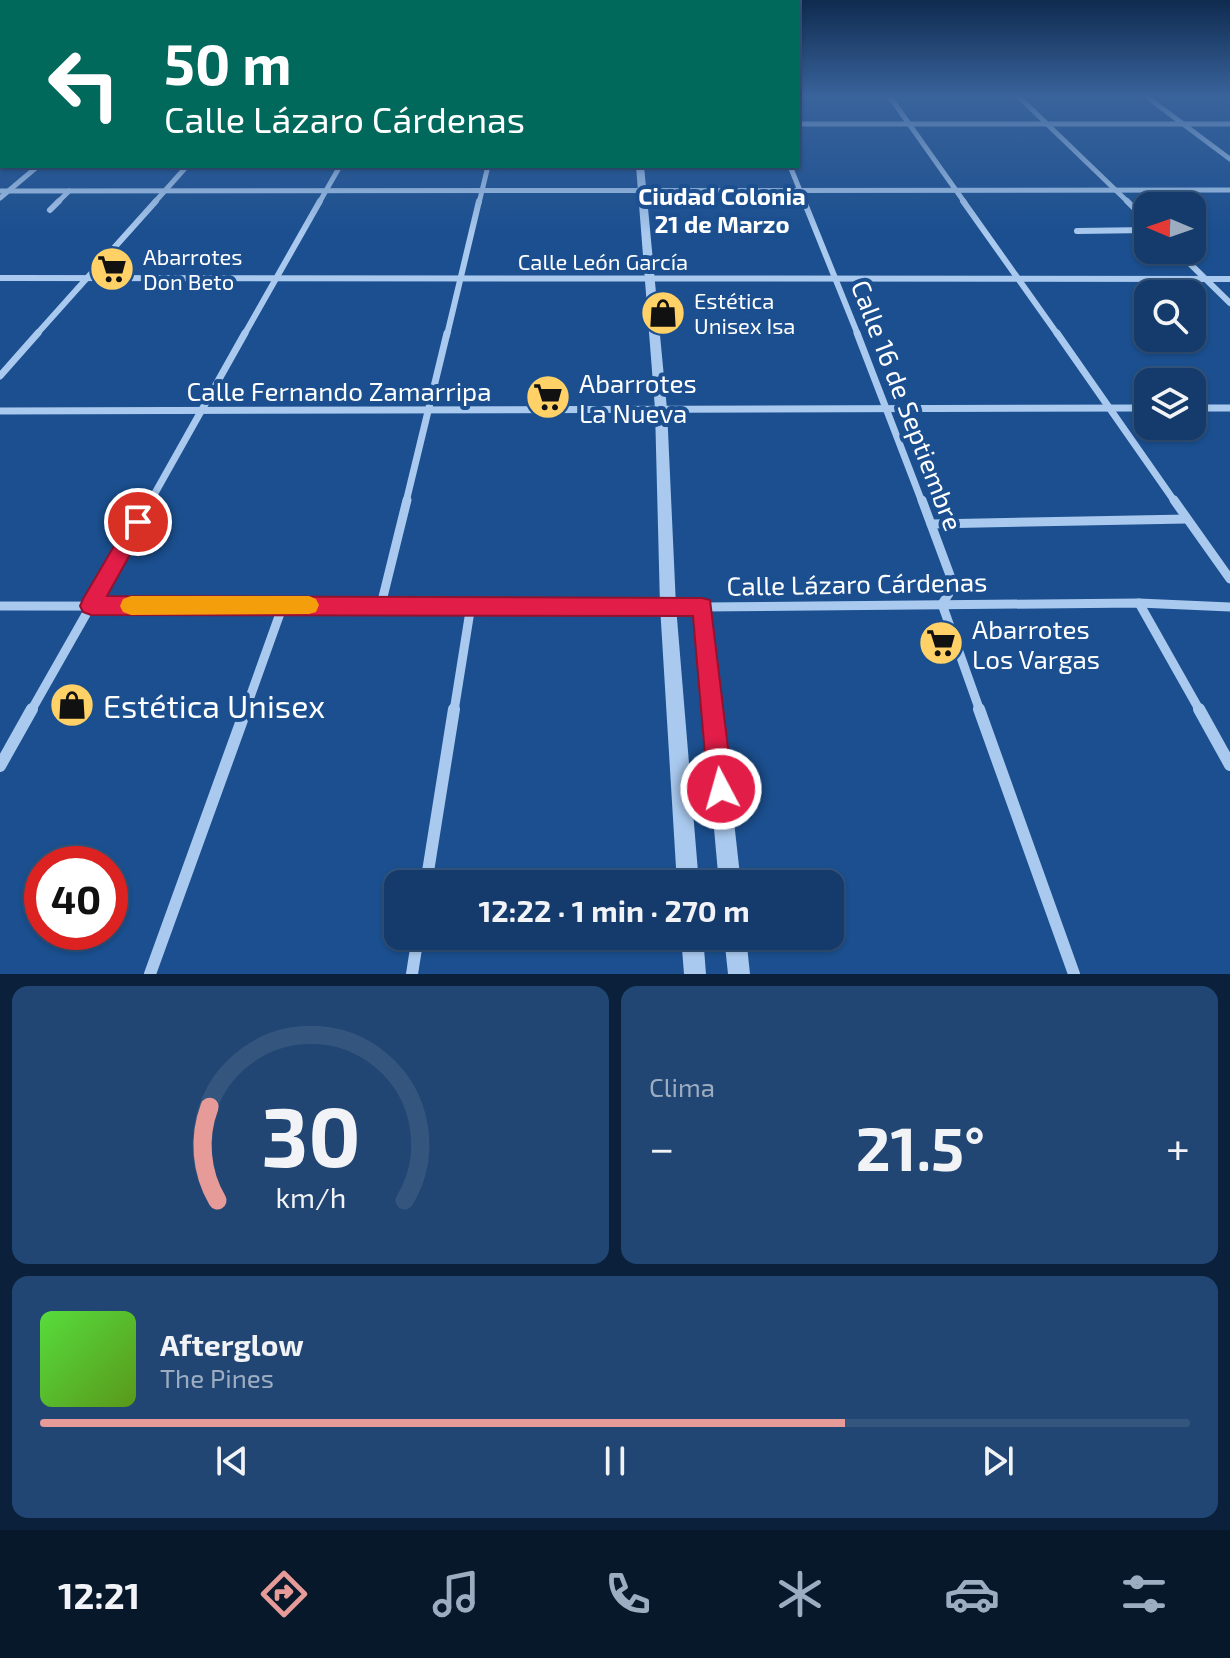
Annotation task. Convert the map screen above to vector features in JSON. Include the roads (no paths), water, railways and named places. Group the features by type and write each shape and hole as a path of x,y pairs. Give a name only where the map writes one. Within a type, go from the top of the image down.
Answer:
{"street":[{"path":"922,142 1230,579"},
{"path":"1066,142 1134,208"},
{"path":"1208,142 1230,159"},
{"path":"0,198 36,168"},
{"path":"0,376 185,168"},
{"path":"0,766 339,168"},
{"path":"381,605 488,168"},
{"path":"640,168 661,409 668,606 687,870"},
{"name":"Calle 16 de Septiembre","path":"791,168 888,409 954,586 942,604 1074,974"},
{"path":"0,191 1230,190"},
{"path":"50,210 70,191"},
{"path":"1077,231 1134,230"},
{"path":"1190,264 1230,303"},
{"name":"Calle León García","path":"0,278 1230,279"},
{"name":"Calle Fernando Zamarripa","path":"0,411 1134,408"},
{"path":"1206,408 1230,408"},
{"path":"931,524 1187,519"},
{"path":"1139,603 1230,765"},
{"name":"Calle Lázaro Cárdenas","path":"0,606 702,607 1139,603 1230,607"},
{"path":"150,974 283,605"},
{"path":"428,870 471,605"},
{"path":"702,607 729,870"},
{"path":"412,974 416,950"},
{"path":"693,950 695,974"},
{"path":"736,950 739,974"}],"place":[{"name":"Abarrotes Don Beto","path":"112,269"},
{"name":"Estética Unisex Isa","path":"663,313"},
{"name":"Abarrotes La Nueva","path":"548,397"},
{"name":"Abarrotes Los Vargas","path":"941,643"},
{"name":"Estética Unisex","path":"72,705"}],"district":[{"name":"Ciudad Colonia 21 de Marzo","path":"722,209"}]}
